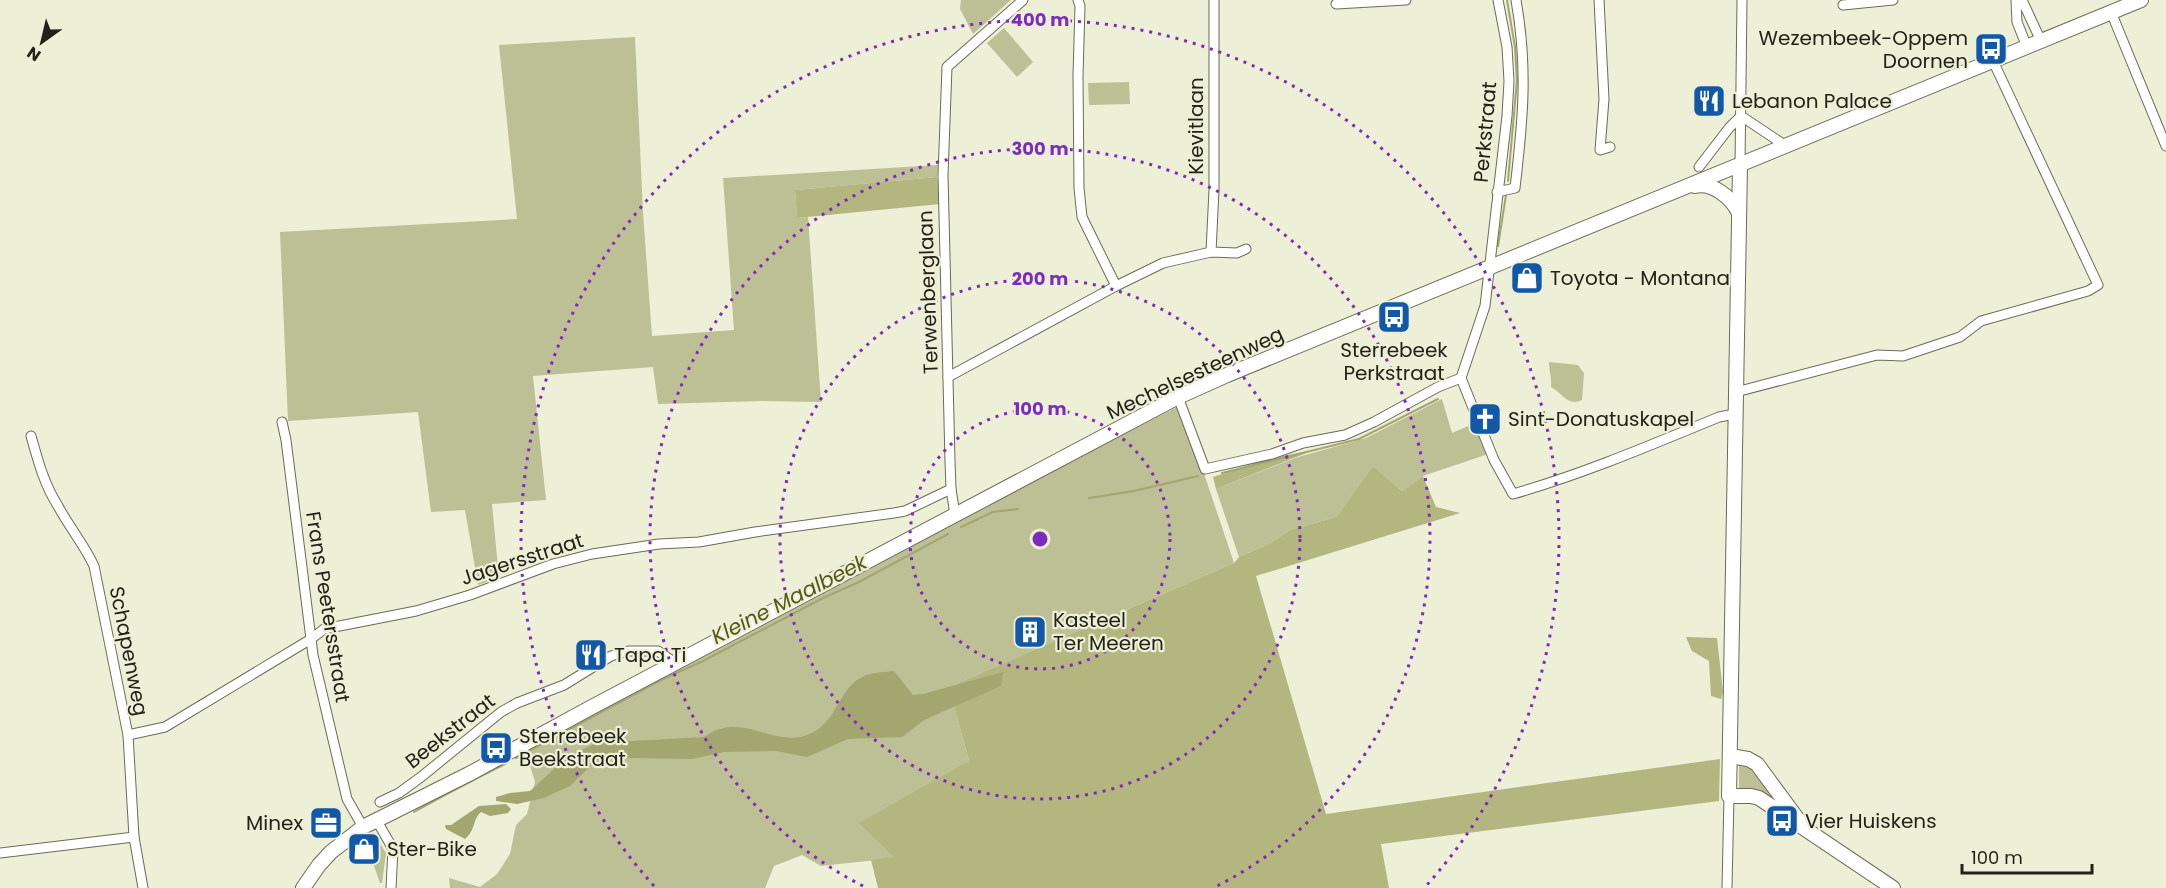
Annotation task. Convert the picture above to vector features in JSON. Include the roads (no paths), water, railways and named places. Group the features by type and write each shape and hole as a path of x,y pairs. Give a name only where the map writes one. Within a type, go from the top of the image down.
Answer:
{"main road":[{"name":"Mechelsesteenweg","path":"303,888 325,858 342,842 421,797 460,770 535,731 590,708 1178,397 2141,0"},
{"path":"1740,165 1729,796 1760,798 1797,824 1802,825"},
{"path":"1684,189 1704,185 1732,201 1739,213"},
{"path":"1730,756 1748,759 1758,764 1802,825 1893,888"}],"street":[{"name":"Terwenberglaan","path":"956,515 951,489 943,175 947,67 1023,0"},
{"path":"1078,0 1080,6 1077,76 1079,188 1082,217 1116,286"},
{"name":"Kievitlaan","path":"1211,252 1214,190 1214,0"},
{"path":"1336,4 1406,0"},
{"name":"Perkstraat","path":"1461,378 1484,311 1509,81 1504,24 1498,0"},
{"path":"1497,192 1515,188 1522,126 1523,38 1516,0"},
{"path":"1599,0 1604,99 1599,150 1610,147"},
{"path":"1740,165 1742,0"},
{"path":"1843,6 1868,1 1893,0"},
{"path":"2016,0 2017,22 2027,47"},
{"path":"2022,0 2041,41"},
{"path":"2111,12 2166,146"},
{"path":"1736,392 1877,355 1903,356 1960,336 1981,321 2088,291 2098,285 1993,61"},
{"path":"1741,116 1786,146"},
{"path":"1700,167 1729,128 1741,116"},
{"path":"948,377 1163,263 1211,252 1237,253 1246,249"},
{"path":"1178,397 1205,469 1272,454 1303,443 1345,435 1359,430 1438,387 1461,378 1494,460 1513,494 1560,480 1719,417 1735,414"},
{"name":"Frans Peetersstraat","path":"282,422 316,668 349,806 363,828"},
{"name":"Schapenweg","path":"31,436 43,479 58,507 88,552 94,566 128,735 134,837 143,888"},
{"name":"Jagersstraat","path":"128,735 165,727 324,629 416,612 470,595 553,564 592,554 659,544 699,542 894,513 905,511 951,489"},
{"name":"Beekstraat","path":"380,802 399,793 421,777 501,712 564,685 611,656 628,651 658,651 675,663"},
{"path":"1727,888 1729,796"},
{"path":"377,820 393,849 391,888"},
{"path":"0,853 134,837"}],"waterway":[{"path":"1507,0 1515,47 1517,80 1508,181"},
{"path":"1498,246 1506,195"},
{"path":"1222,473 1359,439 1438,399"},
{"path":"1089,498 1134,491 1198,476"},
{"name":"Kleine Maalbeek","path":"961,527 993,512 1018,509"},
{"name":"Kleine Maalbeek","path":"516,758 661,680 859,582 948,534"},
{"name":"Kleine Maalbeek","path":"414,812 507,763"}],"place":[{"name":"Wezembeek-Oppem Doornen","path":"1991,49"},
{"name":"Lebanon Palace","path":"1709,101"},
{"name":"Toyota - Montana","path":"1527,278"},
{"name":"Sterrebeek Perkstraat","path":"1394,317"},
{"name":"Sint-Donatuskapel","path":"1485,419"},
{"name":"Kasteel Ter Meeren","path":"1030,632"},
{"name":"Tapa Ti","path":"591,655"},
{"name":"Sterrebeek Beekstraat","path":"496,748"},
{"name":"Vier Huiskens","path":"1782,821"},
{"name":"Minex","path":"326,823"},
{"name":"Ster-Bike","path":"364,849"}]}
